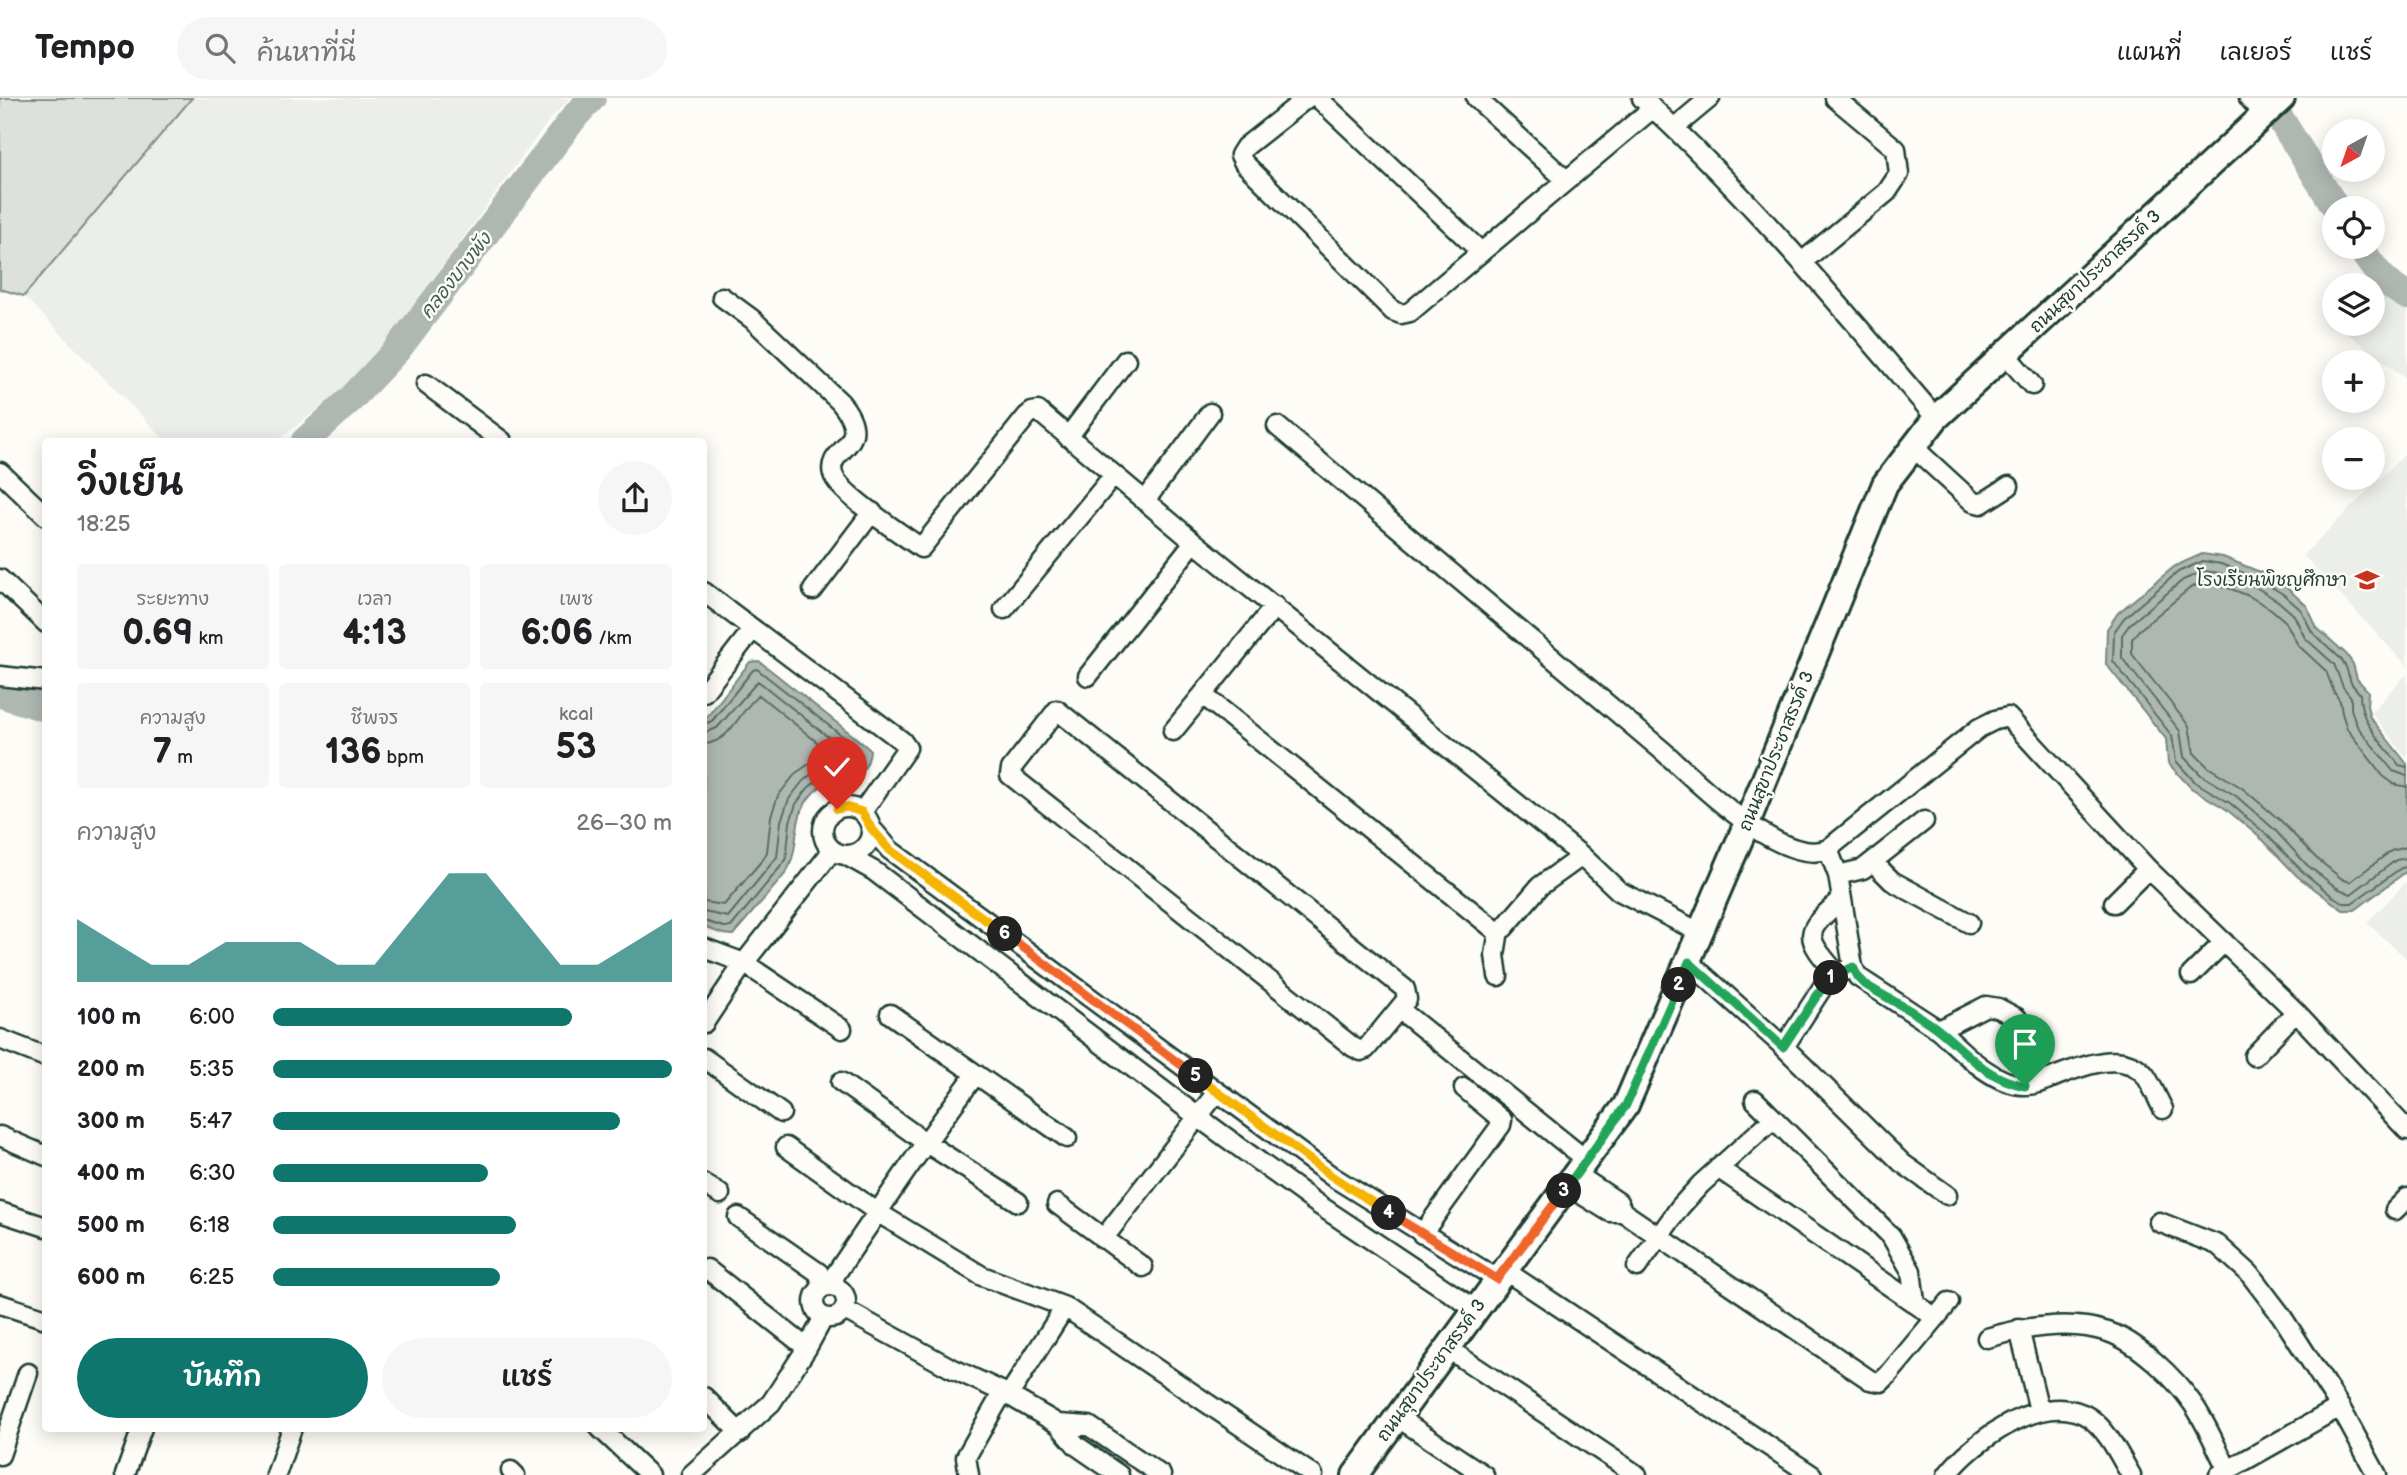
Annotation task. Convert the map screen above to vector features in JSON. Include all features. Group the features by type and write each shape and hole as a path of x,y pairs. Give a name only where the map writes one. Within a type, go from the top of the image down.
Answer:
{"street":[{"path":"1307,98 1245,147 1240,155 1244,163 1393,311 1401,314 1410,312 1566,180 1648,103 1802,262 1936,418"},
{"path":"1318,98 1481,252"},
{"path":"1476,98 1566,180"},
{"path":"1674,128 1710,98"},
{"path":"1802,262 1887,192 1899,174 1896,149 1835,98"},
{"name":"ถนนสุขาประชาสรรค์ 3","path":"1355,1475 1626,1105 1747,823 1885,484 1936,418 2268,105"},
{"path":"722,297 752,319 841,402 852,417 853,435 834,464 833,474 862,506 921,548 1032,412 1038,411 1194,542 1582,856 1619,891 1701,933"},
{"path":"2005,354 2032,385"},
{"path":"1068,437 1126,360"},
{"path":"426,384 498,438"},
{"path":"1145,501 1210,413"},
{"path":"1278,425 1713,797 1747,823 1784,845 1805,852 1819,853 1828,849 1979,728 2008,717 2148,869 2296,1012 2407,1130"},
{"path":"1913,447 1973,502 1981,504 2009,486"},
{"path":"0,472 42,512"},
{"path":"1004,609 1114,475"},
{"path":"813,590 872,512"},
{"path":"1087,676 1194,542"},
{"path":"0,579 42,619"},
{"path":"707,594 902,741 907,748 862,812"},
{"path":"1173,731 1275,606"},
{"path":"707,688 753,629"},
{"path":"0,676 42,681"},
{"path":"1203,695 1494,929 1504,928 1540,886 1582,856"},
{"path":"1060,710 1405,989 1408,998 1399,1009 1366,1049 1357,1050 1009,773 1055,712 1060,710"},
{"path":"1475,1309 1316,1203 1198,1117 874,871 839,854 823,836 825,820 837,809 846,807 862,812 871,828 890,850 1333,1177 1422,1234 1500,1275 1812,1475"},
{"path":"1838,875 1863,869 1924,821"},
{"path":"707,1018 744,963 839,854 864,849 871,828"},
{"path":"1828,849 1838,875 1842,899 1845,971"},
{"path":"1872,862 1892,881 1969,923"},
{"path":"2114,903 2148,869"},
{"path":"1842,899 1813,927 1811,936 1815,949 1866,985 1939,1030 1979,1067 2009,1083 2025,1086 2087,1064 2115,1062 2133,1065 2146,1076 2163,1109"},
{"path":"1498,976 1494,955 1499,930"},
{"path":"2191,975 2224,942"},
{"path":"707,949 744,963 842,1029"},
{"path":"1689,962 1783,1047 1902,1163 1947,1195"},
{"path":"1783,1047 1824,985 1845,971"},
{"path":"1939,1030 1986,1006 1998,1008 2017,1018"},
{"path":"1399,1009 1577,1173 1618,1202 1623,1212 1870,1380 1881,1381 1889,1374 1950,1302"},
{"path":"2254,1056 2296,1012"},
{"path":"890,1014 1067,1138"},
{"path":"0,1039 42,1055"},
{"path":"707,1060 781,1114"},
{"path":"738,1217 818,1273 828,1286 845,1295 845,1310 838,1317 824,1317 816,1310 814,1300 828,1286 925,1142 976,1074"},
{"path":"841,1082 925,1142 1018,1202"},
{"path":"1422,1234 1501,1125 1502,1120 1464,1088"},
{"path":"1103,1239 1217,1092"},
{"path":"1755,1100 1891,1236 1911,1271 1915,1302"},
{"path":"1637,1267 1680,1207 1718,1168 1773,1119"},
{"path":"0,1136 42,1154"},
{"path":"786,1147 877,1212 982,1276 1065,1307 1313,1475"},
{"path":"1718,1168 1936,1318"},
{"path":"1316,1203 1333,1177"},
{"path":"707,1186 720,1194"},
{"path":"1057,1204 1143,1267"},
{"path":"0,1212 42,1226"},
{"path":"2159,1222 2218,1245 2249,1273 2281,1315 2340,1406 2376,1475"},
{"path":"707,1270 807,1348"},
{"path":"0,1304 42,1318"},
{"path":"969,1475 965,1457 1065,1307"},
{"path":"845,1310 1058,1424 1077,1446 1119,1475"},
{"path":"691,1475 771,1403 824,1317"},
{"path":"1987,1338 2019,1329 2083,1326 2109,1332 2143,1352 2177,1384 2194,1405 2223,1472 2340,1406"},
{"path":"2019,1329 2039,1410"},
{"path":"1447,1348 1637,1475"},
{"path":"0,1455 29,1373"},
{"path":"707,1400 740,1433"},
{"path":"1947,1475 1976,1444 2039,1410 2061,1408 2077,1411 2108,1435 2131,1475"},
{"path":"1397,1416 1484,1475"},
{"path":"1058,1424 1088,1426 1161,1475"},
{"path":"1077,1446 1088,1426"},
{"path":"125,1475 141,1432"},
{"path":"277,1475 291,1432"},
{"path":"604,1432 650,1475"}],"shaded area":[{"path":"0,98 192,98 24,296 0,289"},
{"path":"192,98 570,98 549,120 374,360 351,383 281,438 163,438 24,296"},
{"path":"2392,287 2407,296 2407,379 2385,362 2385,350 2369,350 2351,336 2385,336 2385,294"},
{"name":"โรงเรียนพิชญศึกษา","path":"2407,452 2407,666 2303,555 2369,490 2385,490 2385,474"},
{"path":"2407,674 2407,759 2371,712"},
{"path":"2407,881 2407,959 2367,923"}],"water":[{"path":"2202,554 2223,557 2260,572 2287,588 2307,606 2317,628 2346,654 2353,664 2357,679 2368,691 2367,706 2370,717 2407,764 2407,871 2355,910 2343,910 2297,876 2264,841 2226,809 2191,788 2168,763 2166,739 2106,664 2107,629 2118,613 2175,566"},
{"path":"759,661 870,750 869,759 862,770 823,785 806,802 798,822 794,853 786,873 733,935 707,928 707,717 750,662"}],"waterway":[{"name":"คลองบางพัง","path":"308,438 350,400 397,350 576,115 592,98"},
{"path":"2264,98 2281,120 2328,196"},
{"path":"2368,259 2380,275 2407,296"},
{"name":"คลองบางพัง","path":"0,694 42,707"}],"place":[{"name":"โรงเรียนพิชญศึกษา","path":"2367,580"}],"route":[{"path":"837,809 846,807 862,812 871,828 890,850 1333,1177 1497,1279 1626,1105 1689,962 1783,1047 1824,985 1836,974 1853,967 1866,985 1939,1030 1979,1067 2009,1083 2025,1086"}]}
